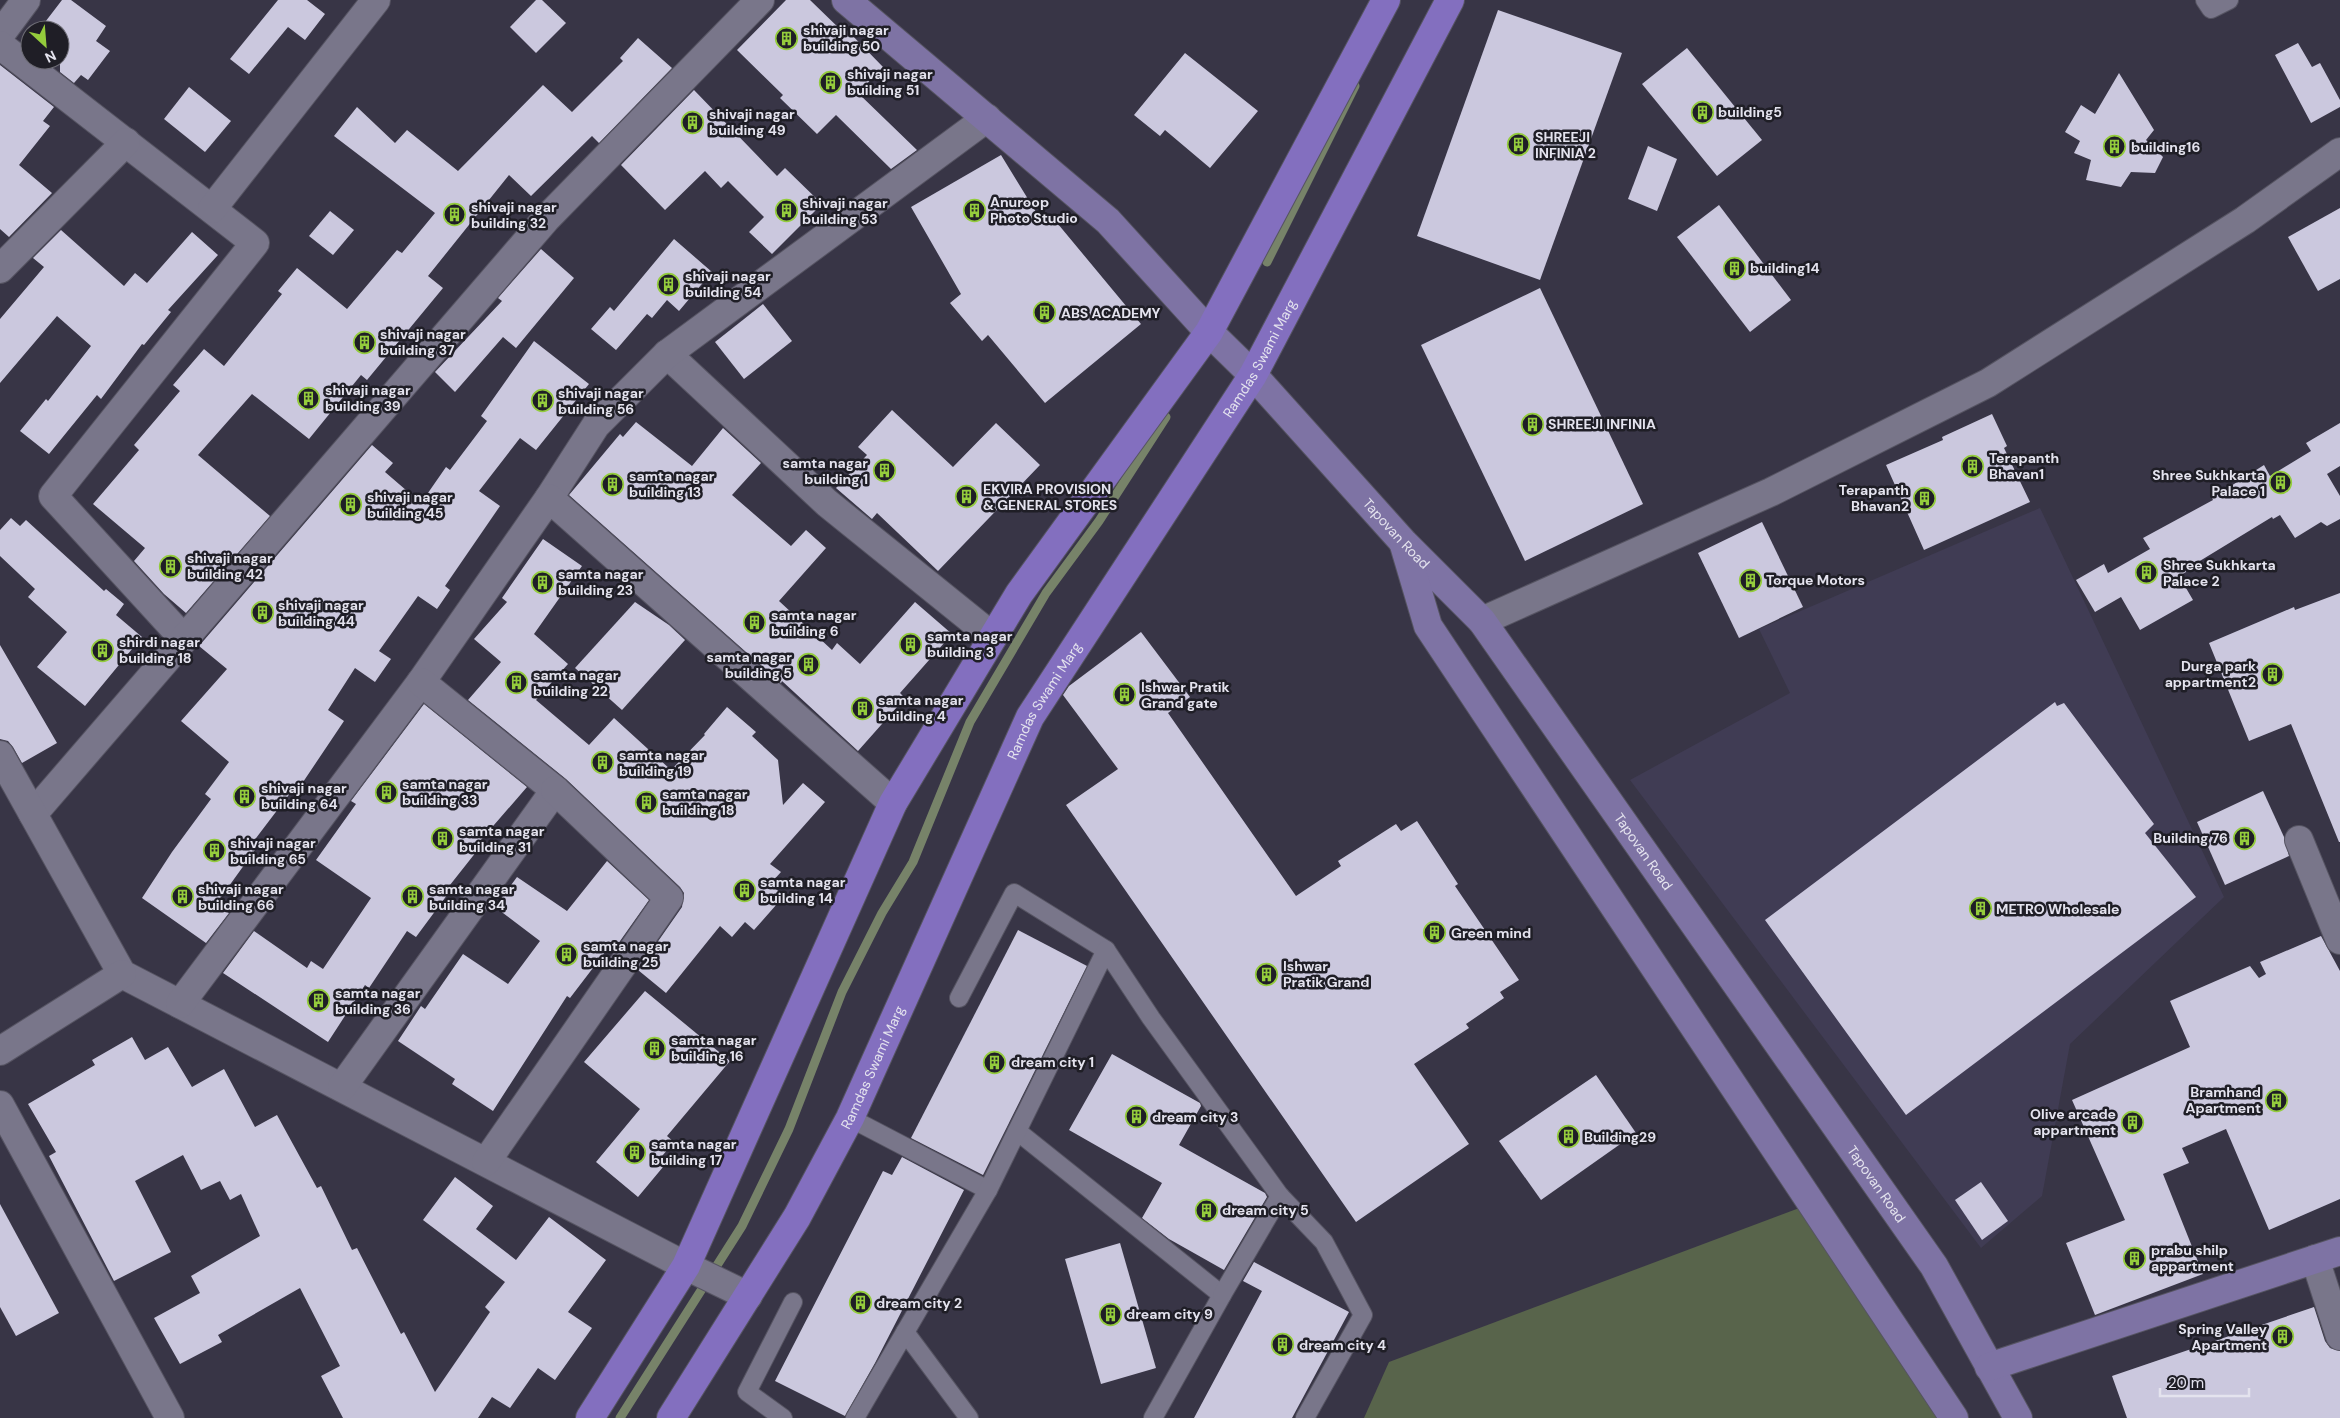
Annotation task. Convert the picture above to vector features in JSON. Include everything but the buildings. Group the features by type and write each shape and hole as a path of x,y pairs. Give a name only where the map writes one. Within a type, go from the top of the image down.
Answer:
{"main road":[{"name":"Tapovan Road","path":"846,0 1108,221 1209,332 1253,375 1404,543 1482,620 1934,1266 2018,1418"},
{"path":"590,1418 689,1268 893,803 1019,594 1209,332 1386,0"},
{"name":"Ramdas Swami Marg","path":"671,1418 738,1291 797,1217 850,1118 1030,717 1253,375 1450,0"},
{"path":"1404,543 1428,626 1954,1418"},
{"path":"1989,1367 2328,1255"}],"street":[{"path":"0,35 26,0"},
{"path":"212,209 376,0"},
{"path":"33,814 546,219 760,0"},
{"path":"0,45 255,243 53,496 184,639"},
{"path":"180,1004 421,682 550,498 596,425 667,354 987,118"},
{"path":"0,268 126,142"},
{"path":"1482,620 1772,492 1988,383 2245,220 2340,152"},
{"path":"667,354 827,502 993,637"},
{"path":"550,498 893,803"},
{"path":"421,682 555,790 669,898 486,1162"},
{"path":"0,755 122,974 689,1268 738,1291"},
{"path":"342,1087 555,790"},
{"path":"2299,840 2340,940"},
{"path":"0,1051 122,974"},
{"path":"0,1105 170,1418"},
{"path":"2328,1255 2340,1336"}],"lane":[{"path":"2206,0 2212,9 2229,0"},
{"path":"959,998 1014,893 1106,950 1151,1018 1280,1196 1324,1242 1363,1315 1305,1418"},
{"path":"855,1418 988,1190 1106,950"},
{"path":"850,1118 988,1190"},
{"path":"1016,1131 1222,1295"},
{"path":"1153,1418 1280,1196"},
{"path":"783,1418 747,1392 792,1302"},
{"path":"905,1332 969,1418"}],"shaded area":[{"path":"2040,508 2224,897 2070,1044 2042,1196 1981,1248 1630,780 1790,693 1759,629"}],"green space":[{"path":"1802,1207 1940,1418 1364,1418 1389,1362"}],"waterway":[{"path":"1267,262 1355,86"},
{"path":"620,1418 742,1226 789,1129 842,992 882,913 913,862 970,722 1046,593 1099,521 1166,417"}],"place":[{"name":"shivaji nagar building 50","path":"787,38"},
{"name":"shivaji nagar building 51","path":"831,82"},
{"name":"building5","path":"1702,112"},
{"name":"shivaji nagar building 49","path":"693,122"},
{"name":"SHREEJI INFINIA 2","path":"1519,145"},
{"name":"building16","path":"2115,147"},
{"name":"Anuroop Photo Studio","path":"974,210"},
{"name":"shivaji nagar building 53","path":"786,211"},
{"name":"shivaji nagar building 32","path":"455,215"},
{"name":"building14","path":"1734,268"},
{"name":"shivaji nagar building 54","path":"669,284"},
{"name":"ABS ACADEMY","path":"1045,313"},
{"name":"shivaji nagar building 37","path":"364,342"},
{"name":"shivaji nagar building 39","path":"309,398"},
{"name":"shivaji nagar building 56","path":"542,401"},
{"name":"SHREEJI INFINIA","path":"1532,424"},
{"name":"Terapanth Bhavan1","path":"1973,466"},
{"name":"samta nagar building 1","path":"884,471"},
{"name":"Shree Sukhkarta Palace 1","path":"2281,483"},
{"name":"samta nagar building 13","path":"613,484"},
{"name":"EKVIRA PROVISION & GENERAL STORES","path":"967,497"},
{"name":"Terapanth Bhavan2","path":"1925,498"},
{"name":"shivaji nagar building 45","path":"351,505"},
{"name":"shivaji nagar building 42","path":"171,566"},
{"name":"Shree Sukhkarta Palace 2","path":"2147,573"},
{"name":"Torque Motors","path":"1750,580"},
{"name":"samta nagar building 23","path":"542,582"},
{"name":"shivaji nagar building 44","path":"262,613"},
{"name":"samta nagar building 6","path":"755,623"},
{"name":"samta nagar building 3","path":"911,644"},
{"name":"shirdi nagar building 18","path":"103,650"},
{"name":"samta nagar building 5","path":"808,665"},
{"name":"Durga park appartment2","path":"2272,674"},
{"name":"samta nagar building 22","path":"517,683"},
{"name":"Ishwar Pratik Grand gate","path":"1125,695"},
{"name":"samta nagar building 4","path":"862,708"},
{"name":"samta nagar building 19","path":"603,763"},
{"name":"samta nagar building 33","path":"386,792"},
{"name":"shivaji nagar building 64","path":"245,796"},
{"name":"samta nagar building 18","path":"646,802"},
{"name":"Building 76","path":"2244,838"},
{"name":"samta nagar building 31","path":"443,839"},
{"name":"shivaji nagar building 65","path":"214,851"},
{"name":"samta nagar building 14","path":"744,890"},
{"name":"shivaji nagar building 66","path":"182,897"},
{"name":"samta nagar building 34","path":"413,897"},
{"name":"METRO Wholesale","path":"1980,909"},
{"name":"Green mind","path":"1435,933"},
{"name":"samta nagar building 25","path":"567,954"},
{"name":"Ishwar Pratik Grand","path":"1267,974"},
{"name":"samta nagar building 36","path":"319,1001"},
{"name":"samta nagar building 16","path":"655,1048"},
{"name":"dream city 1","path":"995,1062"},
{"name":"Bramhand Apartment","path":"2277,1100"},
{"name":"dream city 3","path":"1136,1117"},
{"name":"Olive arcade appartment","path":"2132,1122"},
{"name":"Building29","path":"1568,1137"},
{"name":"samta nagar building 17","path":"635,1152"},
{"name":"dream city 5","path":"1206,1210"},
{"name":"prabu shilp appartment","path":"2135,1258"},
{"name":"dream city 2","path":"860,1303"},
{"name":"dream city 9","path":"1110,1314"},
{"name":"Spring Valley Apartment","path":"2283,1337"},
{"name":"dream city 4","path":"1283,1345"}]}
